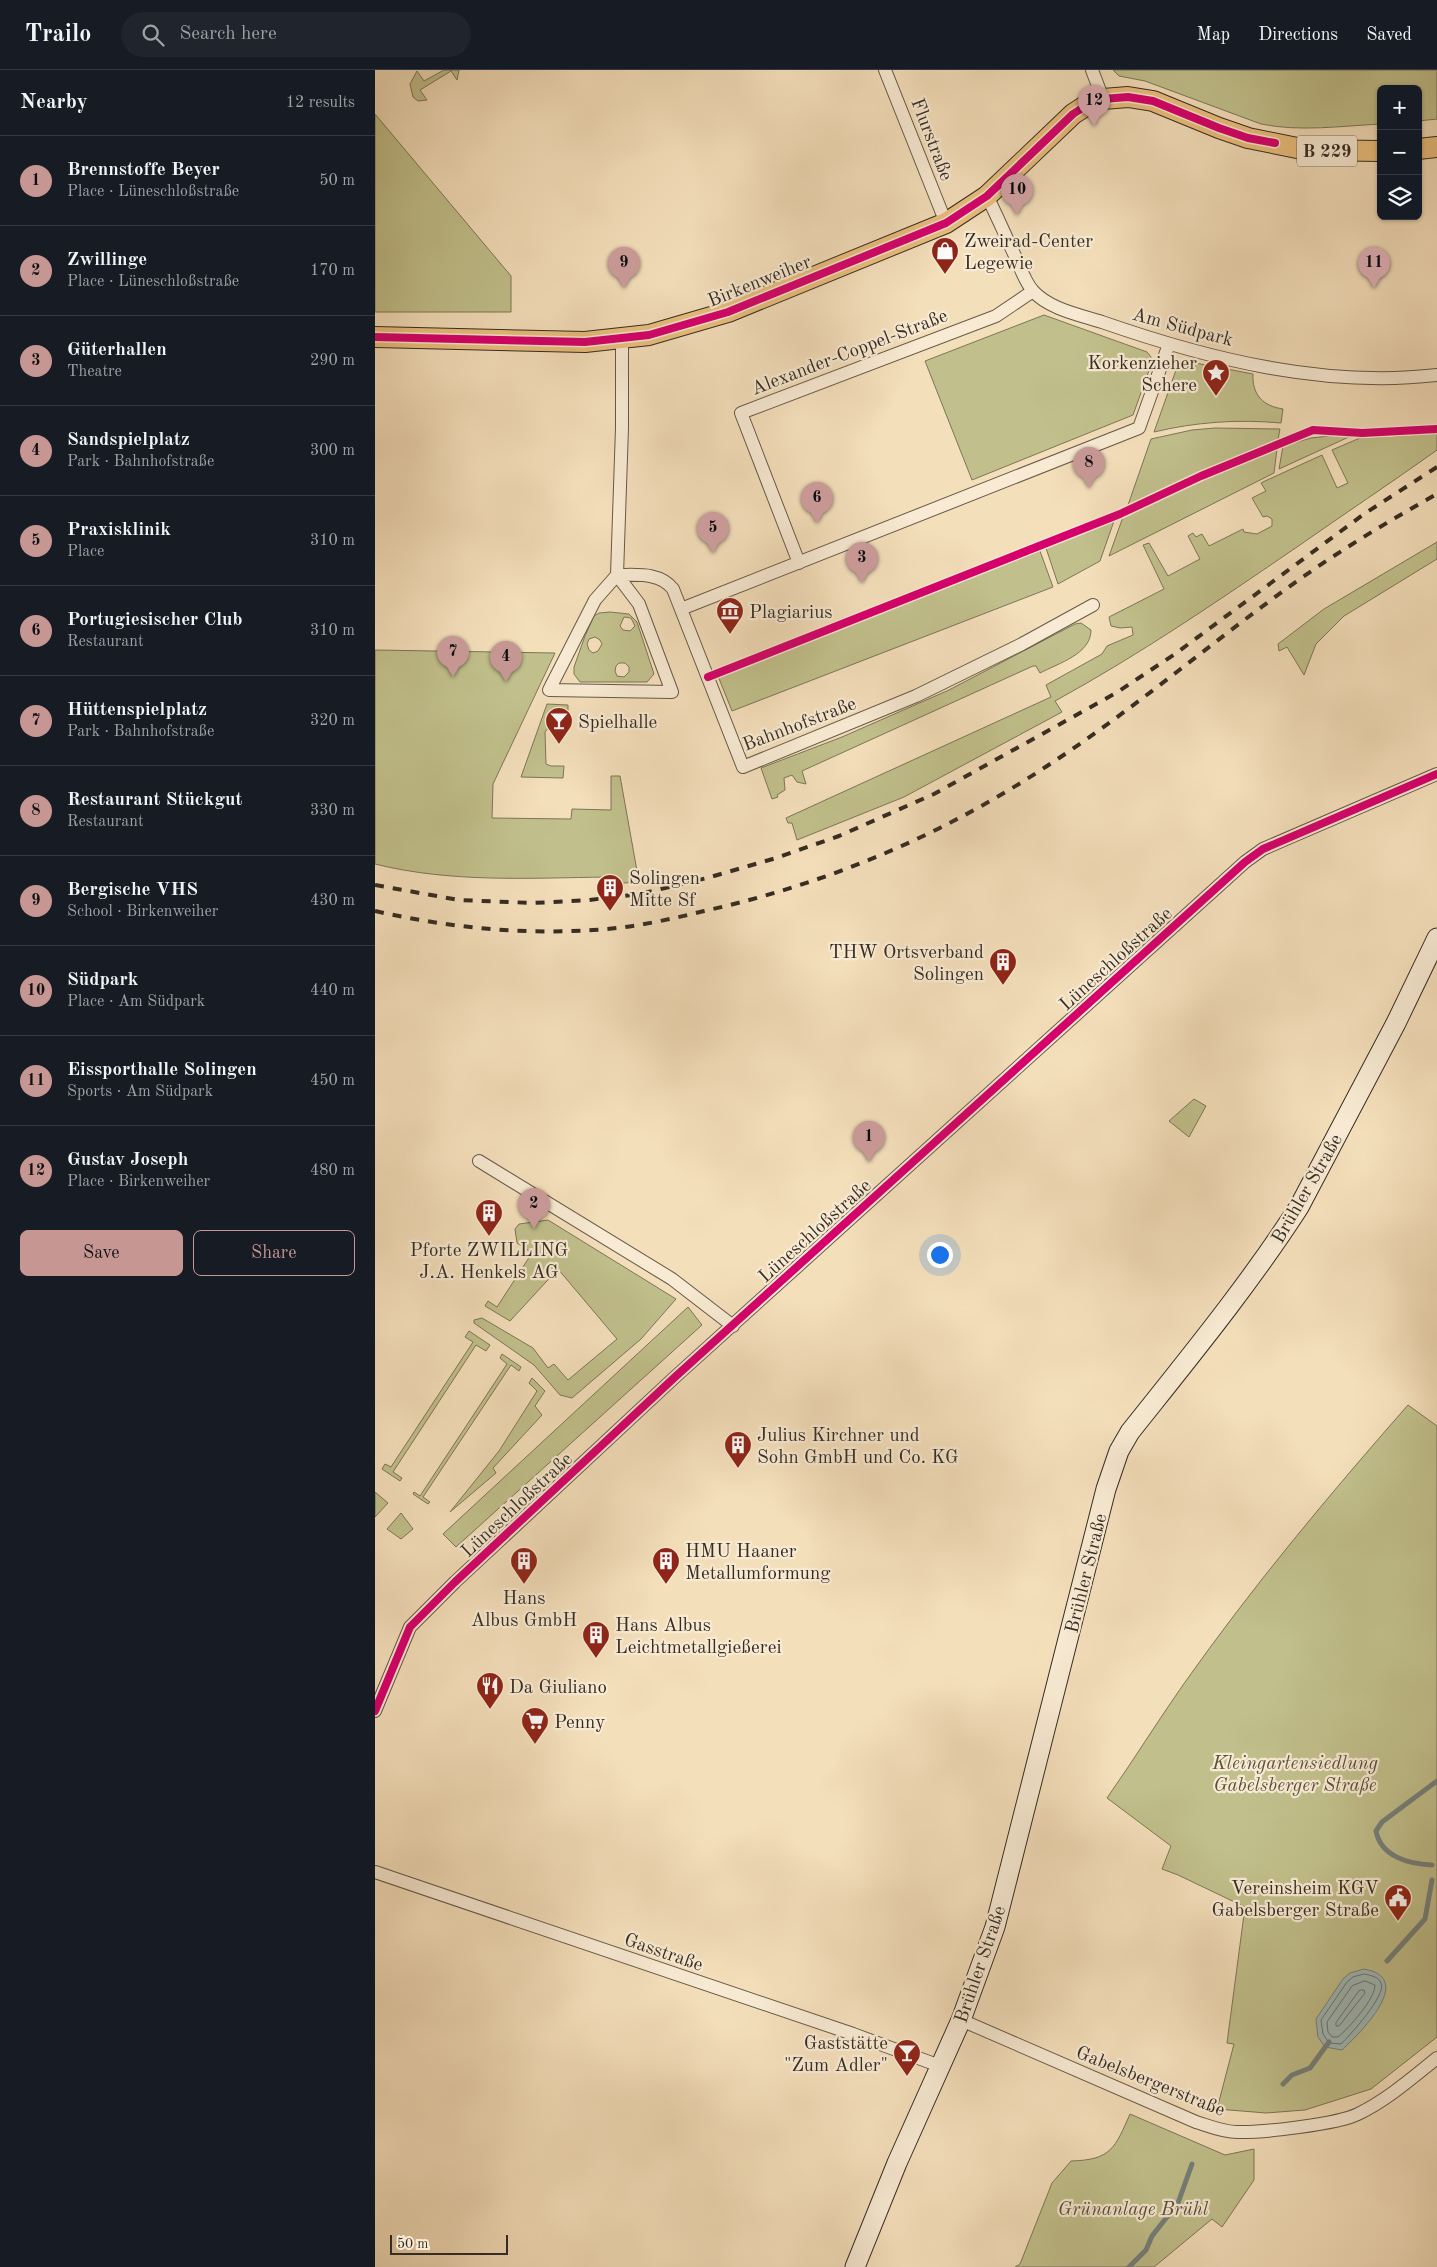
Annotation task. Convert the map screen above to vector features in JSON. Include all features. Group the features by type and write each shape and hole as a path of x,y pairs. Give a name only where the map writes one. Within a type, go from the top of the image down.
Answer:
{"main road":[{"name":"B 229","path":"1103,99 1128,97 1153,102 1233,133 1307,150 1377,151"},
{"name":"Birkenweiher","path":"375,337 572,342 649,335 727,312 946,223 987,196 1056,128 1090,103 1103,99"},
{"path":"1422,149 1437,147"},
{"name":"Brühler Straße","path":"855,2267 897,2163 961,2020 995,1927 1106,1489 1119,1451 1130,1432 1282,1234 1315,1178 1396,1023 1437,938"}],"street":[{"name":"Flurstraße","path":"885,70 946,223"},
{"path":"1092,70 1103,99"},
{"name":"Am Südpark","path":"987,196 1024,277 1033,291 1045,300 1063,309 1169,344 1263,366 1311,374 1379,378 1437,374"},
{"name":"Alexander-Coppel-Straße","path":"799,563 741,412 996,316 1033,291"},
{"path":"617,575 595,600 549,690 672,692 639,604 617,575 622,338"},
{"path":"681,609 1139,428 1169,344"},
{"name":"Bahnhofstraße","path":"617,575 654,576 663,580 673,589 743,766 917,696 1014,648 1093,605"},
{"name":"Lüneschloßstraße","path":"375,1711 410,1627 667,1384 1255,854 1437,774"},
{"path":"479,1160 671,1279 733,1326"},
{"name":"Gasstraße","path":"375,1872 853,2034 940,2066"},
{"name":"Gabelsbergerstraße","path":"961,2020 1196,2122 1217,2129 1237,2132 1312,2125 1354,2116 1394,2091 1437,2058"}],"green space":[{"path":"444,70 459,70 457,80 451,71 420,90 427,100 418,101 413,97 410,84 417,71 424,81"},
{"path":"1113,70 1437,70 1437,119 1422,121 1422,85 1377,85 1377,124 1291,128 1261,124 1145,81 1119,76"},
{"path":"375,114 511,276 511,312 375,312"},
{"path":"1044,315 1147,352 1151,357 1151,365 1133,415 972,480 925,361"},
{"path":"1185,361 1253,374 1254,388 1260,398 1270,405 1283,409 1281,423 1217,422 1154,432 1176,370"},
{"path":"1215,428 1280,429 1278,440 1191,477 1127,508 1151,439 1192,430"},
{"path":"1437,434 1437,450 1178,627 1055,701 1062,712 904,797 797,840 792,823 788,823 786,818 1051,697 1046,685 1102,654 1107,646 1133,635 1132,627 1120,628 1111,626 1109,617 1164,589 1143,545 1149,543 1168,576 1200,559 1188,536 1193,533 1196,537 1202,534 1209,546 1243,529 1244,532 1257,534 1272,526 1272,519 1267,516 1263,517 1252,498 1266,491 1261,483 1322,455 1337,488 1348,483 1332,450 1360,438"},
{"path":"1339,435 1351,436 1279,469 1283,446 1311,438"},
{"path":"1277,449 1274,473 1109,556 1123,517 1202,479"},
{"path":"1114,521 1100,561 1058,584 1046,548"},
{"path":"1437,542 1437,559 1344,616 1316,644 1304,675 1287,647 1279,651 1278,644 1324,609"},
{"path":"1040,551 1053,587 732,711 718,676"},
{"path":"599,613 629,614 637,622 654,674 647,682 580,682 574,674 574,667 585,636 594,616","holes":["624,617 631,618 635,626 630,631 623,630 620,626","595,637 600,640 602,644 598,651 593,653 589,650 587,644 589,639","619,663 625,663 629,667 629,672 624,677 617,676 616,666"]},
{"path":"1081,623 1091,630 1090,638 1080,652 1073,657 1040,673 1036,666 1033,666 802,771 806,784 797,782 792,775 784,778 785,790 777,795 778,797 772,799 761,768 842,737 949,690 1075,624"},
{"path":"375,650 555,653 493,784 492,818 571,819 572,809 611,810 611,776 620,776 639,882 608,884 608,877 462,877 404,870 375,864"},
{"path":"547,704 568,705 568,724 552,724 545,732 546,764 564,766 563,778 521,777"},
{"path":"1194,1099 1206,1106 1189,1137 1169,1121"},
{"path":"548,1220 676,1299 641,1339 572,1398 560,1395 534,1365 474,1323 474,1320 482,1318 533,1348 548,1368 554,1364 568,1380 617,1339 558,1269 510,1321 485,1306 488,1301 497,1307 532,1253 517,1243 515,1229 519,1224"},
{"path":"688,1307 702,1325 456,1547 443,1534"},
{"path":"469,1331 490,1345 486,1351 476,1345 393,1472 402,1478 400,1481 382,1469 385,1464 391,1467 473,1342 465,1337"},
{"path":"502,1354 521,1367 519,1371 511,1365 423,1497 430,1502 428,1504 413,1494 414,1492 420,1496 507,1364 500,1358"},
{"path":"532,1378 545,1391 535,1406 542,1415 493,1468 496,1473 450,1512 499,1451 537,1391 529,1383"},
{"name":"Kleingartensiedlung Gabelsberger Straße","path":"1408,1405 1437,1426 1437,2037 1371,2089 1305,2110 1266,2113 1217,2109 1234,2044 1227,2043 1245,1907 1162,1869 1171,1846 1107,1798 1183,1685 1236,1613 1320,1507"},
{"path":"375,1492 388,1503 375,1517"},
{"path":"401,1513 413,1529 401,1539 387,1529"},
{"name":"Grünanlage Brühl","path":"1130,2114 1225,2155 1254,2149 1254,2180 1222,2227 1212,2219 1154,2267 1015,2267 1020,2264 1052,2183 1071,2161 1095,2158 1110,2150 1120,2136"}],"water":[{"path":"1364,1969 1379,1974 1385,1983 1385,1994 1380,2006 1361,2031 1342,2050 1325,2047 1318,2037 1316,2019 1343,1979 1350,1973"}],"waterway":[{"path":"1432,1865 1405,1861 1390,1853 1379,1840 1376,1831 1382,1822 1437,1781"},
{"path":"1387,1961 1425,1919 1432,1880"},
{"path":"1283,2084 1292,2075 1310,2068 1329,2042"},
{"path":"1129,2267 1146,2250 1152,2236 1178,2203 1192,2164"}],"railway":[{"path":"375,885 459,900 533,903 589,900 640,894 707,878 776,858 839,836 934,794 1116,693 1175,654 1364,514 1437,467"},
{"path":"375,911 402,917 483,928 538,931 607,929 663,920 750,900 795,887 883,854 967,814 1047,766 1138,702 1304,576 1360,539 1437,494"}],"cycle path":[{"path":"375,337 585,342 649,335 728,312 946,223 987,196 1073,114 1090,103 1103,99 1128,97 1153,101 1248,138 1275,143"},
{"path":"708,677 1120,514 1201,476 1313,430 1362,433 1437,429"},
{"path":"375,1711 410,1627 455,1582 675,1377 1245,862 1263,849 1437,774"}],"place":[{"name":"Gustav Joseph","path":"1094,126"},
{"name":"Südpark","path":"1017,215"},
{"name":"Zweirad-Center Legewie","path":"945,275"},
{"name":"Bergische VHS","path":"624,288"},
{"name":"Eissporthalle Solingen","path":"1374,288"},
{"name":"Korkenzieher Schere","path":"1216,397"},
{"name":"Restaurant Stückgut","path":"1089,488"},
{"name":"Portugiesischer Club","path":"817,523"},
{"name":"Praxisklinik","path":"713,553"},
{"name":"Güterhallen","path":"862,583"},
{"name":"Plagiarius","path":"730,635"},
{"name":"Hüttenspielplatz","path":"453,677"},
{"name":"Sandspielplatz","path":"506,682"},
{"name":"Spielhalle","path":"559,745"},
{"name":"Solingen Mitte Sf","path":"610,912"},
{"name":"THW Ortsverband Solingen","path":"1003,986"},
{"name":"Brennstoffe Beyer","path":"869,1162"},
{"name":"Zwillinge","path":"534,1229"},
{"name":"Pforte ZWILLING J.A. Henkels AG","path":"489,1237"},
{"name":"Julius Kirchner und Sohn GmbH und Co. KG","path":"738,1469"},
{"name":"Hans Albus GmbH","path":"524,1585"},
{"name":"HMU Haaner Metallumformung","path":"666,1585"},
{"name":"Hans Albus Leichtmetallgießerei","path":"596,1659"},
{"name":"Da Giuliano","path":"490,1710"},
{"name":"Penny","path":"535,1745"},
{"name":"Vereinsheim KGV Gabelsberger Straße","path":"1398,1922"},
{"name":"Gaststätte \"Zum Adler\"","path":"907,2077"}]}
